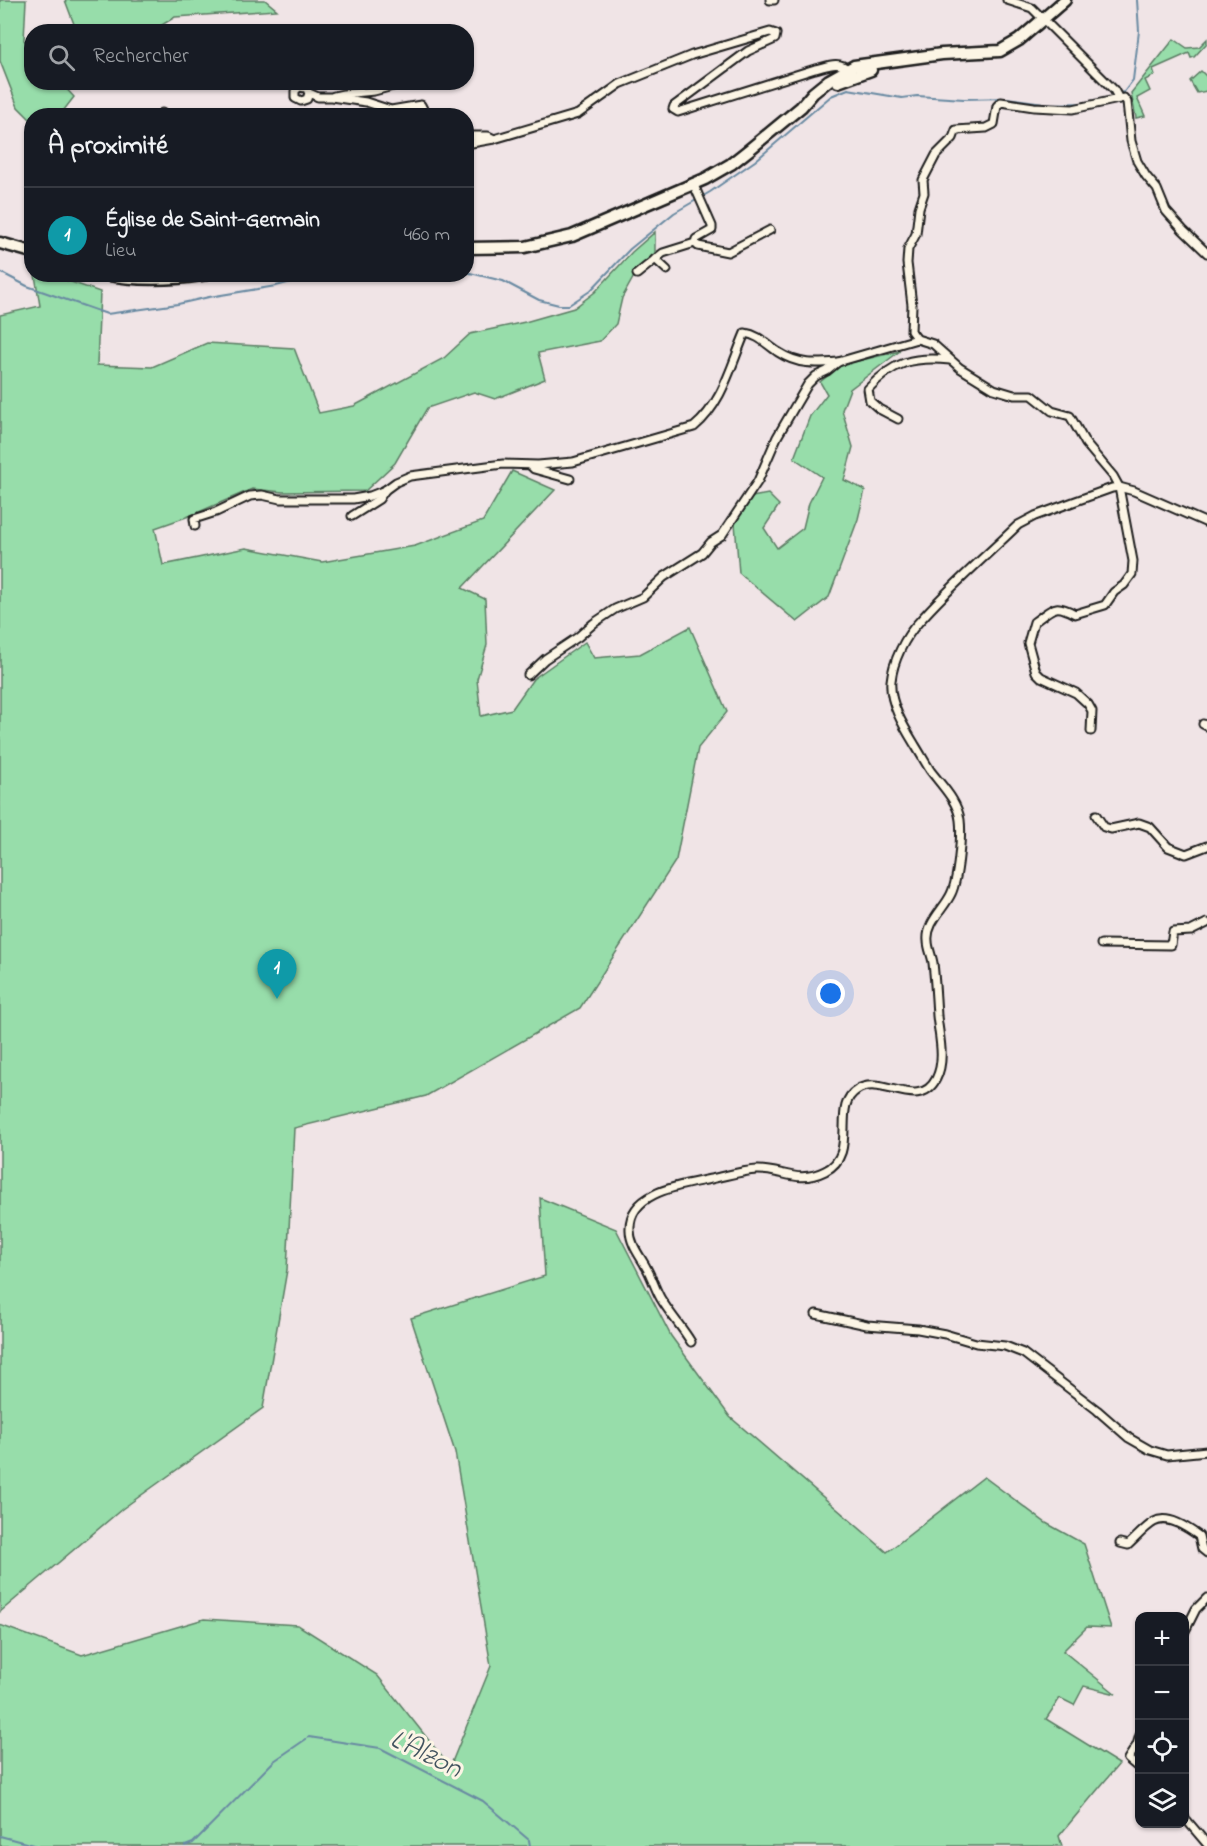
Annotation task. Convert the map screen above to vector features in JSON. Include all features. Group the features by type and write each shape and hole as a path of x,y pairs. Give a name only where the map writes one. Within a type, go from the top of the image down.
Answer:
{"main road":[{"path":"801,107 829,80 855,66 942,54 1000,51 1014,44 1065,0"},
{"path":"474,248 525,247 572,237 696,188 831,86 848,77 910,60"},
{"path":"0,245 24,250"}],"street":[{"path":"1007,0 1032,8 1114,90 1119,99"},
{"path":"474,143 494,139 578,114 620,84 692,55 770,32 776,34 774,39 748,51 688,94 674,106 674,110 678,112 835,64 847,69"},
{"path":"331,97 378,90"},
{"path":"309,93 318,97 366,102 385,108"},
{"path":"917,339 911,331 912,306 907,263 908,249 915,234 924,193 923,180 936,155 954,138 956,130 986,128 994,124 997,106 1001,102 1073,109 1124,98 1127,102 1131,141 1137,161 1157,189 1166,211 1207,253"},
{"path":"403,108 421,105 422,108"},
{"path":"474,135 488,136 494,139"},
{"path":"637,274 669,250 695,243 696,239 712,230 696,188"},
{"path":"695,243 698,246 728,252 770,230"},
{"path":"655,259 667,270"},
{"path":"195,526 195,519 250,496 262,495 280,499 353,499 385,490 410,476 503,464 573,462 694,427 707,416 717,402 745,333 760,339 794,361 812,365 838,362 917,339 933,344 960,368 994,389 1014,395 1032,395 1052,411 1070,416 1086,444 1113,476 1119,487 1133,561 1132,574 1105,605 1075,614 1062,607 1056,607 1034,622 1028,643 1036,672 1041,677 1076,693 1088,704 1092,711 1091,731"},
{"path":"898,419 879,410 870,401 868,389 893,367 908,361 927,358 950,360"},
{"path":"528,675 545,659 578,637 594,623 615,609 643,597 664,577 702,553 711,542 722,535 758,481 777,437 808,384 838,362"},
{"path":"530,465 534,469 570,479"},
{"path":"691,1342 661,1298 633,1244 629,1229 633,1213 645,1200 662,1191 759,1170 789,1177 812,1176 828,1170 841,1157 848,1098 856,1090 870,1084 901,1093 922,1092 931,1088 938,1076 941,1052 928,930 952,892 961,828 959,814 950,796 905,728 892,696 891,680 899,652 916,624 1018,525 1035,516 1112,488 1119,487 1134,491 1207,523"},
{"path":"352,516 379,499 385,490"},
{"path":"1096,815 1104,827 1111,829 1139,823 1150,827 1168,847 1186,854 1207,846"},
{"path":"1101,944 1172,945 1173,932 1191,931 1207,923"},
{"path":"816,1314 867,1325 918,1329 976,1343 1005,1346 1023,1353 1097,1410 1129,1438 1150,1450 1167,1455 1207,1451"},
{"path":"1120,1543 1128,1545 1154,1522 1172,1521 1199,1536 1202,1549 1207,1553"},
{"path":"1189,1624 1196,1609 1207,1598"},
{"path":"1135,1748 1128,1759 1135,1765"},
{"path":"1189,1821 1207,1844"}],"green space":[{"path":"0,0 26,0 24,90 68,90 74,97 65,108 24,108 24,113 18,107 0,61"},
{"path":"65,0 265,0 277,10 175,17 164,24 74,24"},
{"path":"1174,39 1187,48 1199,47 1207,39 1207,43 1194,57 1191,58 1189,53 1153,69 1155,75 1145,80 1150,91 1137,98 1145,116 1136,118 1131,93"},
{"path":"1201,71 1207,77 1207,91 1197,93 1190,81"},
{"path":"655,232 655,256 637,271 622,298 616,324 600,341 538,353 545,379 495,399 474,392 427,408 395,463 365,491 283,492 252,489 155,528 163,565 246,548 322,562 415,546 483,521 512,471 555,490 462,588 485,599 487,645 477,679 481,716 512,709 533,679 585,642 594,658 640,654 690,627 727,712 698,748 676,860 580,1008 426,1096 294,1128 287,1270 263,1408 122,1509 0,1612 0,315 40,306 36,282 71,282 100,292 97,365 152,367 207,343 294,348 319,413 354,406 444,358 470,334 574,308 595,292 632,252"},
{"path":"900,351 850,389 842,410 853,447 844,480 865,490 858,519 829,597 797,622 739,573 735,523 752,497 768,494 779,505 764,528 777,548 803,528 809,503 822,477 794,458 810,416 827,394 820,382 841,365"},
{"path":"540,1198 616,1229 671,1336 730,1417 887,1552 984,1477 1046,1523 1084,1544 1111,1628 1087,1627 1063,1651 1116,1694 1084,1686 1074,1705 1060,1698 1046,1719 1119,1764 1059,1836 1062,1846 0,1846 0,1625 82,1655 204,1619 298,1625 377,1675 450,1767 491,1666 455,1452 411,1318 545,1276"}],"waterway":[{"path":"1119,93 1124,92 1133,80 1139,31 1137,0"},
{"path":"474,274 503,281 539,300 569,305 590,291 630,249 674,213 755,161 831,96 848,89 902,98 917,96 964,99 1007,98 1051,104 1085,103"},
{"path":"0,272 27,286 107,314 178,304 291,282"},
{"name":"L'Alzon","path":"185,1846 193,1843 274,1761 309,1737 380,1748 483,1801 529,1840 530,1846"},
{"name":"L'Alzon","path":"0,1836 37,1846"}],"place":[{"name":"Église de Saint-Germain","path":"277,999"}]}
